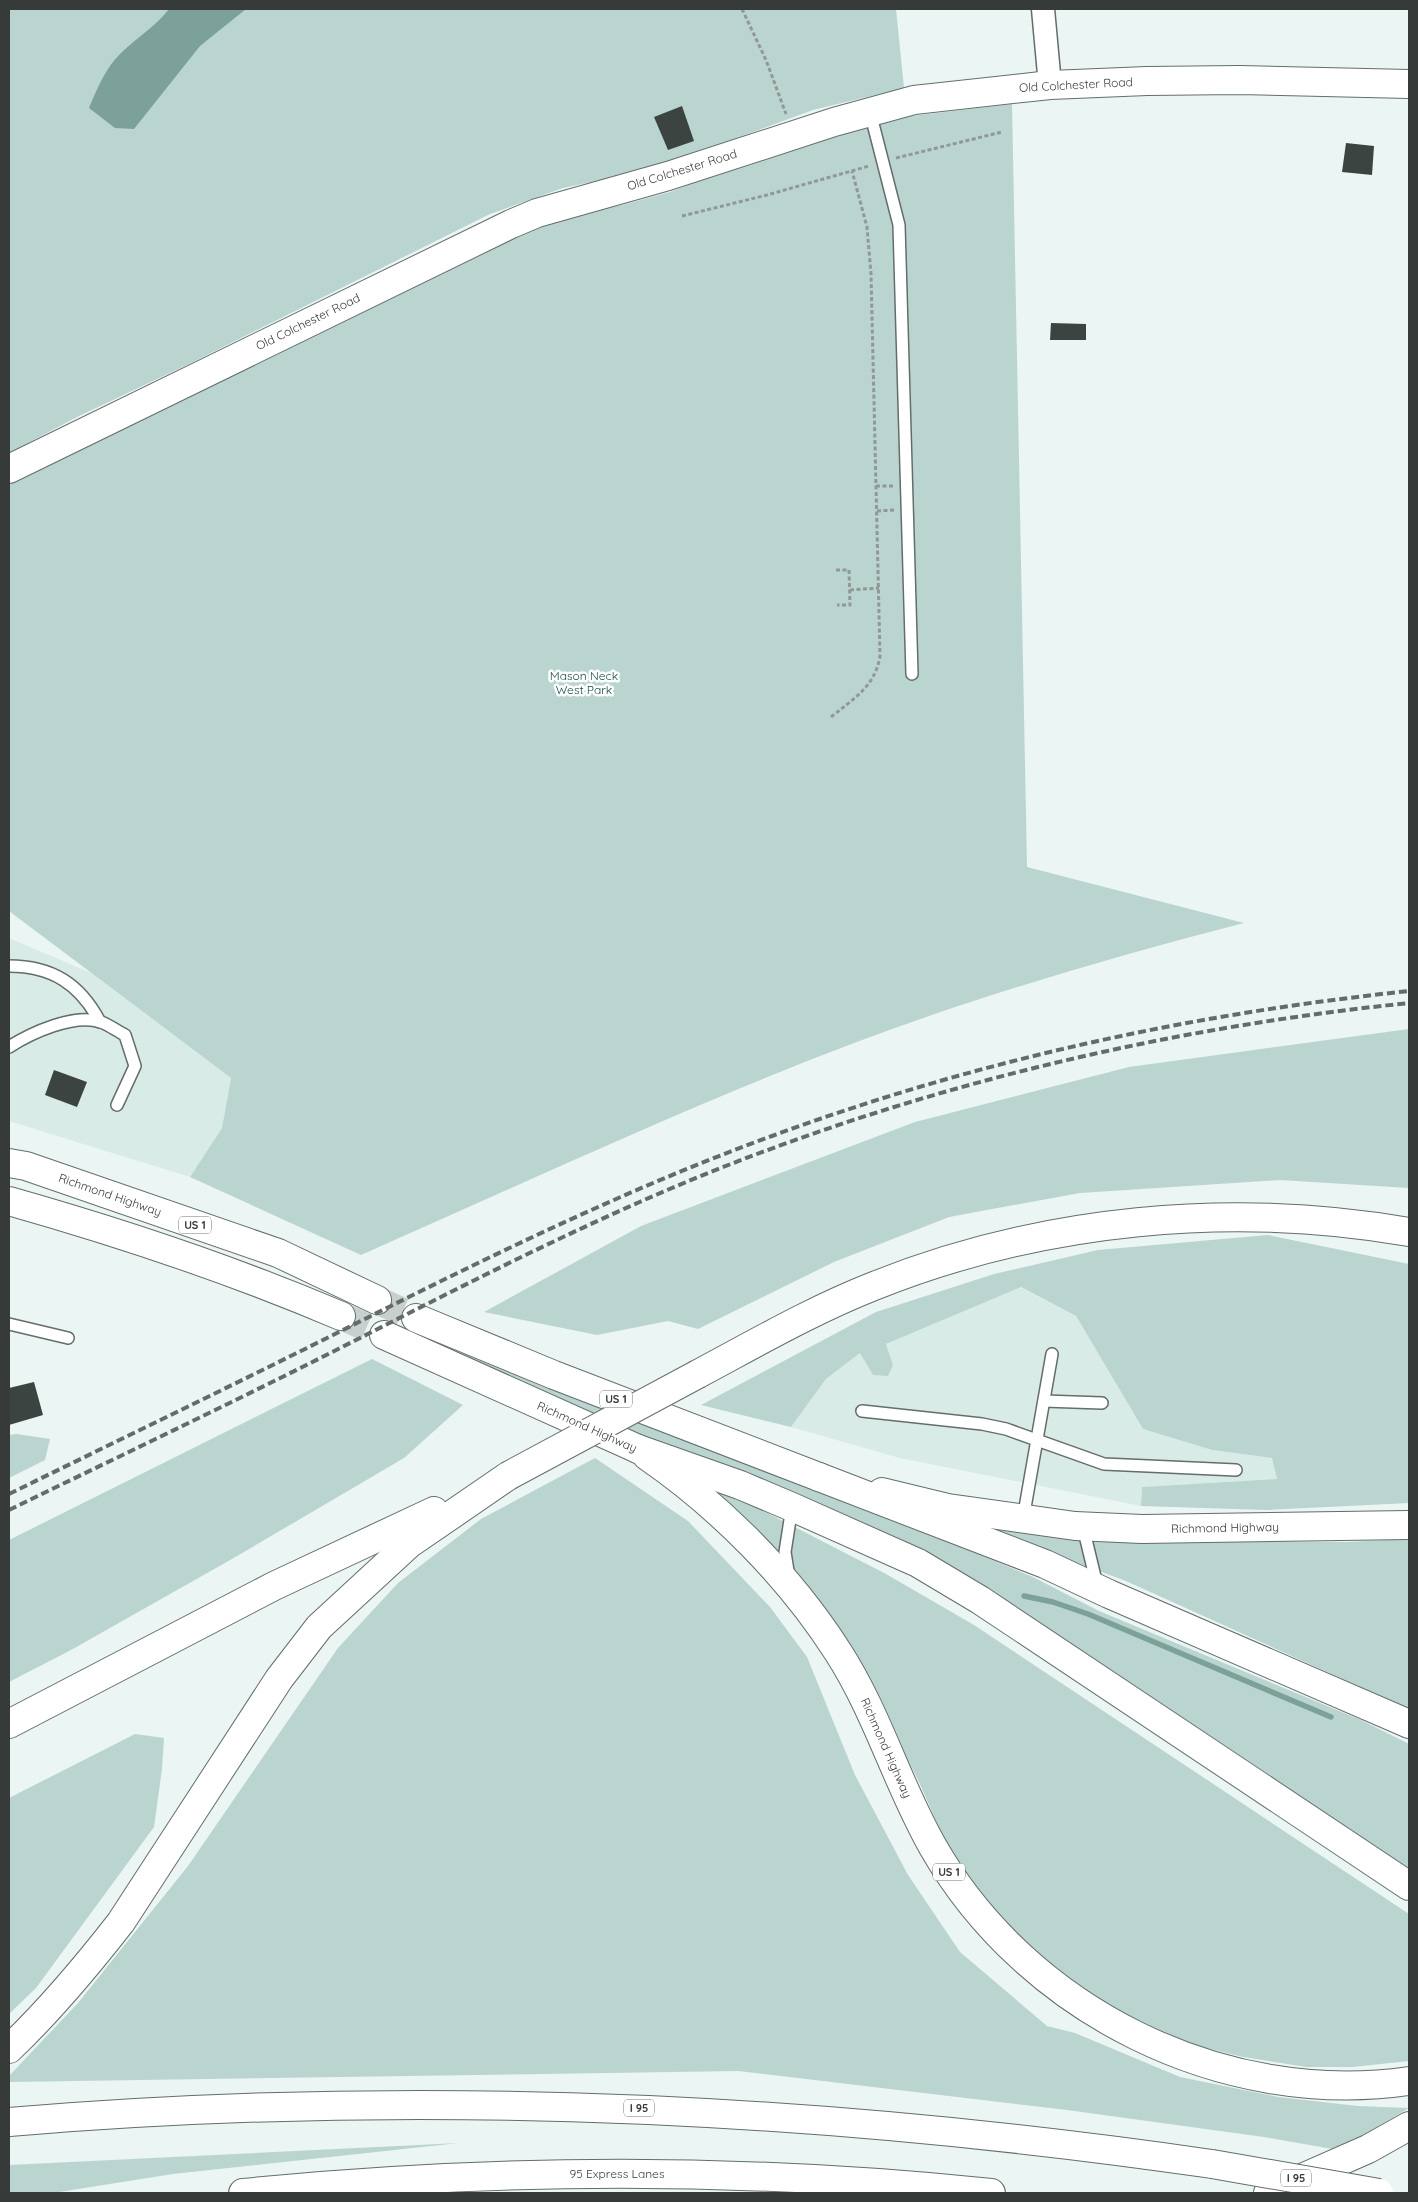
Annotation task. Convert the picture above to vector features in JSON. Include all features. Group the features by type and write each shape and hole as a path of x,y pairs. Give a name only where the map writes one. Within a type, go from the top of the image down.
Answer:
{"main road":[{"name":"Old Colchester Road","path":"9,469 537,213 668,176 792,135 870,112 914,100 1050,85 1239,80 1409,84"},
{"name":"Richmond Highway","path":"9,1163 35,1169 278,1253 377,1300"},
{"path":"9,1201 109,1230 270,1286 341,1316"},
{"path":"9,1724 274,1586 508,1476 822,1308 874,1286 945,1261 1035,1238 1106,1226 1213,1218 1340,1223 1409,1232"},
{"name":"Richmond Highway","path":"416,1318 554,1375 819,1477 948,1508 1083,1526 1142,1529 1409,1525"},
{"name":"Richmond Highway","path":"384,1335 638,1449 676,1475 719,1514 791,1589 837,1650 871,1710 913,1808 934,1848 956,1883 999,1937 1052,1984 1116,2026 1159,2046 1217,2066 1287,2081 1338,2086 1374,2086 1409,2081"},
{"path":"638,1449 740,1485 918,1563 980,1600 1409,1886"},
{"path":"9,2049 39,2021 92,1960 121,1922 279,1679 319,1627 409,1544 508,1476"},
{"path":"819,1477 1045,1564 1098,1590 1409,1724"},
{"name":"I 95","path":"9,2122 240,2107 389,2104 529,2105 668,2109 844,2120 953,2130 1212,2164 1379,2193"},
{"path":"1268,2193 1368,2149 1409,2126"},
{"name":"95 Express Lanes","path":"243,2193 451,2177 597,2173 755,2175 858,2181 991,2193"}],"street":[{"path":"1043,9 1050,85"}],"lane":[{"path":"870,112 900,225 912,674"},
{"path":"9,966 33,968 56,975 84,996 100,1022"},
{"path":"9,1047 24,1038 68,1021 100,1022 125,1035 135,1066 117,1105"},
{"path":"9,1324 68,1338"},
{"path":"1023,1519 1052,1354"},
{"path":"1044,1401 1102,1403"},
{"path":"862,1411 982,1424 1037,1440 1104,1464 1236,1470"},
{"path":"791,1589 785,1552 792,1507"},
{"path":"1083,1526 1098,1590"}],"path":[{"path":"742,9 766,60 792,135"},
{"path":"892,159 1002,132"},
{"path":"682,216 870,165"},
{"path":"830,716 866,689 874,677 880,656 872,274 867,227 852,171"},
{"path":"836,570 850,570 850,605 837,605"},
{"path":"850,590 879,588"}],"shaded area":[{"path":"169,9 246,9 200,46 134,129 115,128 89,108 95,94 115,60"},
{"path":"9,938 91,973 231,1078 222,1128 190,1177 9,1121"},
{"path":"1020,1287 1076,1316 1143,1429 1212,1450 1272,1458 1278,1479 1142,1487 1141,1506 900,1458 791,1427 826,1379 861,1352 893,1365 886,1344"}],"green space":[{"path":"9,9 896,9 904,88 813,110 675,161 563,188 490,214 191,363 79,416 9,453"},
{"name":"Mason Neck West Park","path":"1012,104 1027,867 1244,923 1145,949 1048,978 902,1025 854,1043 668,1119 361,1255 190,1177 222,1128 231,1078 9,911 9,485 110,431 462,257 564,217 622,205 670,192 793,145 903,117"},
{"path":"1409,1029 1409,1188 1280,1180 1080,1193 949,1217 834,1262 698,1329 668,1321 597,1335 484,1312 641,1226 915,1122 1129,1067"},
{"path":"1268,1235 1409,1264 1409,1503 1266,1510 1141,1506 1142,1487 1277,1479 1272,1458 1212,1450 1143,1429 1076,1316 1021,1287 886,1344 893,1365 888,1376 873,1375 860,1353 826,1379 791,1427 701,1405 876,1312 994,1274 1098,1250"},
{"path":"400,1329 949,1542 1033,1577 1099,1611 1361,1720 1409,1744 1409,1875 1025,1612 944,1562 872,1528 566,1408"},
{"path":"372,1359 463,1405 404,1458 232,1559 71,1650 9,1682 9,1540"},
{"path":"16,1434 50,1439 45,1460 9,1478 9,1435"},
{"path":"595,1458 688,1521 770,1607 807,1657 855,1775 908,1875 960,1952 1047,2026 1075,2033 1180,2077 1278,2097 1358,2106 1409,2108 1338,2150 1264,2137 1067,2110 738,2071 9,2082 9,2076 78,2003 188,1866 338,1648 398,1583 481,1519"},
{"path":"697,1481 748,1503 886,1574 974,1625 1409,1914 1409,2061 1353,2067 1306,2067 1243,2057 1186,2043 1128,2019 1066,1981 1011,1935 970,1886 944,1839 919,1782 873,1690"},
{"path":"946,1515 1162,1541 1346,1542 1409,1539 1409,1709 1126,1581"},
{"path":"135,1734 164,1738 154,1827 36,1988 9,2014 9,1798"},
{"path":"459,2143 173,2174 53,2193 9,2193 9,2165"}],"building":[{"path":"682,106 694,141 668,150 654,117"},
{"path":"1346,143 1374,146 1372,175 1342,172"},
{"path":"1051,323 1086,324 1086,340 1050,340"},
{"path":"54,1070 87,1082 77,1107 45,1095"},
{"path":"34,1382 43,1415 9,1425 9,1388"}],"waterway":[{"path":"1024,1596 1053,1602 1088,1614 1331,1717"}],"tunnel":[{"path":"377,1300 416,1318"},
{"path":"341,1316 384,1335"}],"railway":[{"path":"9,1494 550,1229 660,1180 772,1136 928,1085 1086,1044 1246,1013 1409,991"},
{"path":"9,1510 603,1218 757,1154 916,1100 1078,1057 1243,1025 1409,1003"}]}
